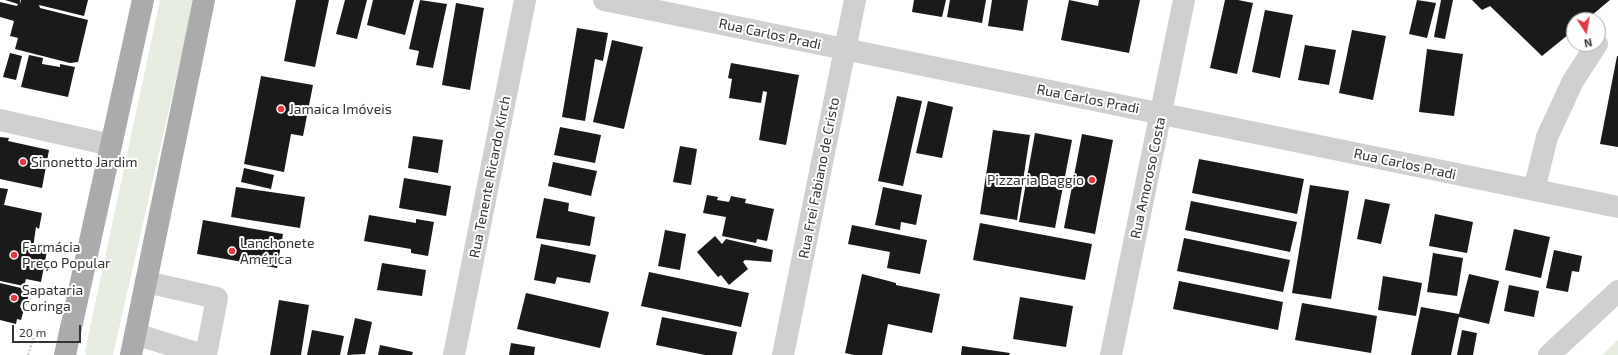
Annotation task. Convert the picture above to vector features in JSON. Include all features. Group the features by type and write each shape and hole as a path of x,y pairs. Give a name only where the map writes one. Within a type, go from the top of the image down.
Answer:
{"main road":[{"path":"65,355 143,0"},
{"path":"131,355 204,0"}],"street":[{"name":"Rua Tenente Ricardo Kirch","path":"454,355 525,0"},
{"name":"Rua Carlos Pradi","path":"604,0 1161,113 1618,208"},
{"name":"Rua Frei Fabiano de Cristo","path":"783,355 855,0"},
{"name":"Rua Amoroso Costa","path":"1111,355 1184,0"},
{"path":"1534,190 1548,137 1573,81 1591,52"},
{"path":"0,120 111,145"},
{"path":"146,282 217,298 206,355"},
{"path":"1549,355 1618,291"},
{"path":"135,334 202,355"}],"path":[{"path":"28,355 34,336"}],"shaded area":[{"path":"160,0 194,0 113,355 86,355 85,351"},
{"path":"1618,340 1618,355 1602,355"}],"building":[{"path":"5,0 20,0 20,4 21,0 88,0 84,16 39,5 40,8 88,20 78,62 70,63 15,49 18,38 10,36 14,21 0,17 0,2 17,6 18,4"},
{"path":"296,0 329,0 315,67 284,61"},
{"path":"345,0 367,0 357,39 336,34"},
{"path":"373,0 414,0 405,35 367,25"},
{"path":"420,0 447,4 433,68 416,65 419,51 409,49"},
{"path":"914,0 946,0 942,17 912,12"},
{"path":"950,0 986,0 982,23 947,17"},
{"path":"992,0 1028,0 1023,31 988,26"},
{"path":"1069,0 1098,6 1099,0 1140,0 1129,53 1061,40"},
{"path":"1225,0 1238,0 1253,3 1237,74 1210,68"},
{"path":"1417,0 1436,3 1427,38 1409,34"},
{"path":"1441,0 1453,0 1445,39 1434,37"},
{"path":"1472,0 1610,0 1596,12 1566,12 1566,36 1542,56 1490,6 1482,10"},
{"path":"456,3 484,8 470,90 442,85"},
{"path":"1265,10 1293,15 1280,78 1252,72"},
{"path":"577,28 608,33 603,61 595,59 585,121 562,117"},
{"path":"1352,30 1386,36 1373,100 1339,93"},
{"path":"612,40 643,47 624,129 593,122"},
{"path":"1305,45 1336,50 1329,85 1298,80"},
{"path":"1427,49 1463,54 1454,116 1419,112"},
{"path":"10,53 22,56 16,80 3,77"},
{"path":"29,55 43,58 42,64 60,67 60,64 75,67 68,97 21,87"},
{"path":"1618,56 1618,147 1600,144"},
{"path":"731,63 799,75 786,145 759,140 767,92 763,91 761,103 729,98 732,79 728,78"},
{"name":"Jamaica Imóveis","path":"261,76 313,85 303,136 291,134 284,172 244,164"},
{"path":"897,96 922,101 903,186 878,181"},
{"path":"928,101 953,107 942,158 916,153"},
{"path":"560,127 601,135 595,163 554,155"},
{"path":"993,130 1030,135 1017,220 980,214"},
{"path":"1035,133 1072,140 1055,228 1019,222"},
{"path":"1082,134 1113,140 1095,234 1064,228"},
{"path":"413,136 443,140 438,173 408,168"},
{"name":"Sinonetto Jardim","path":"0,137 9,138 8,141 49,150 42,188 0,179"},
{"path":"680,146 697,149 691,185 673,182"},
{"path":"1199,159 1304,179 1297,214 1192,193"},
{"path":"553,162 597,171 591,196 548,186"},
{"path":"244,168 274,175 271,189 241,182"},
{"path":"404,178 451,186 446,216 399,208"},
{"path":"1310,185 1349,191 1331,299 1292,293"},
{"path":"236,187 305,197 300,228 231,217"},
{"path":"883,187 922,195 916,225 901,222 900,230 875,225"},
{"path":"0,188 8,189 4,205 0,204"},
{"path":"707,195 718,197 717,200 729,202 731,196 746,199 745,203 774,209 767,241 757,239 756,243 722,236 726,217 703,213"},
{"path":"544,198 569,203 568,211 595,217 590,246 536,238"},
{"path":"1365,199 1390,204 1381,244 1357,239"},
{"path":"1191,201 1297,222 1290,252 1185,230"},
{"path":"0,204 42,213 39,229 36,227 33,248 47,251 41,282 26,279 24,286 0,281"},
{"path":"1435,214 1473,222 1467,253 1429,246"},
{"path":"369,215 416,223 416,219 434,222 428,256 411,253 411,249 364,241"},
{"path":"203,220 283,234 277,268 197,254"},
{"path":"980,223 1092,244 1085,280 973,260"},
{"path":"852,225 927,240 920,274 887,268 890,252 848,244"},
{"path":"1514,229 1550,237 1541,278 1505,270"},
{"path":"665,230 686,234 680,270 658,266"},
{"path":"715,236 722,244 726,239 773,250 771,262 745,260 743,262 748,269 729,285 721,275 718,277 697,252"},
{"path":"1184,238 1290,260 1283,292 1177,271"},
{"path":"541,244 596,255 590,283 557,277 555,284 534,280"},
{"path":"1554,250 1582,256 1579,272 1572,271 1568,292 1546,288"},
{"path":"1433,253 1463,258 1457,296 1427,292"},
{"path":"382,263 426,270 422,296 377,290"},
{"path":"649,272 749,293 741,327 641,306"},
{"path":"862,274 896,283 896,285 940,294 932,333 888,324 882,355 854,355 845,353"},
{"path":"1469,274 1499,281 1489,324 1459,317 1451,355 1411,355 1421,307 1459,314"},
{"path":"1383,276 1422,283 1416,316 1378,310"},
{"path":"1179,281 1283,302 1278,330 1173,309"},
{"name":"Sapataria Coringa","path":"0,283 25,289 25,291 29,293 26,306 21,304 20,307 24,309 21,320 17,319 16,324 0,320"},
{"path":"1509,285 1539,291 1534,317 1504,311"},
{"path":"526,293 609,312 600,348 517,329"},
{"path":"1020,297 1073,306 1066,347 1013,339"},
{"path":"279,300 309,305 301,355 270,355"},
{"path":"1302,303 1377,316 1371,353 1295,340"},
{"path":"662,317 737,332 732,355 705,355 656,345"},
{"path":"355,318 372,322 365,354 347,355"},
{"path":"312,330 344,336 340,355 307,355"},
{"path":"1462,330 1477,333 1473,355 1457,355"},
{"path":"511,343 535,347 534,355 509,355"},
{"path":"380,345 413,352 412,355 378,355"},
{"path":"962,346 1010,353 1009,355 961,355"}],"place":[{"name":"Jamaica Imóveis","path":"281,109"},
{"name":"Sinonetto Jardim","path":"23,162"},
{"name":"Pizzaria Baggio","path":"1092,180"},
{"name":"Lanchonete América","path":"232,251"},
{"name":"Farmácia Preço Popular","path":"14,255"},
{"name":"Sapataria Coringa","path":"14,298"}]}
